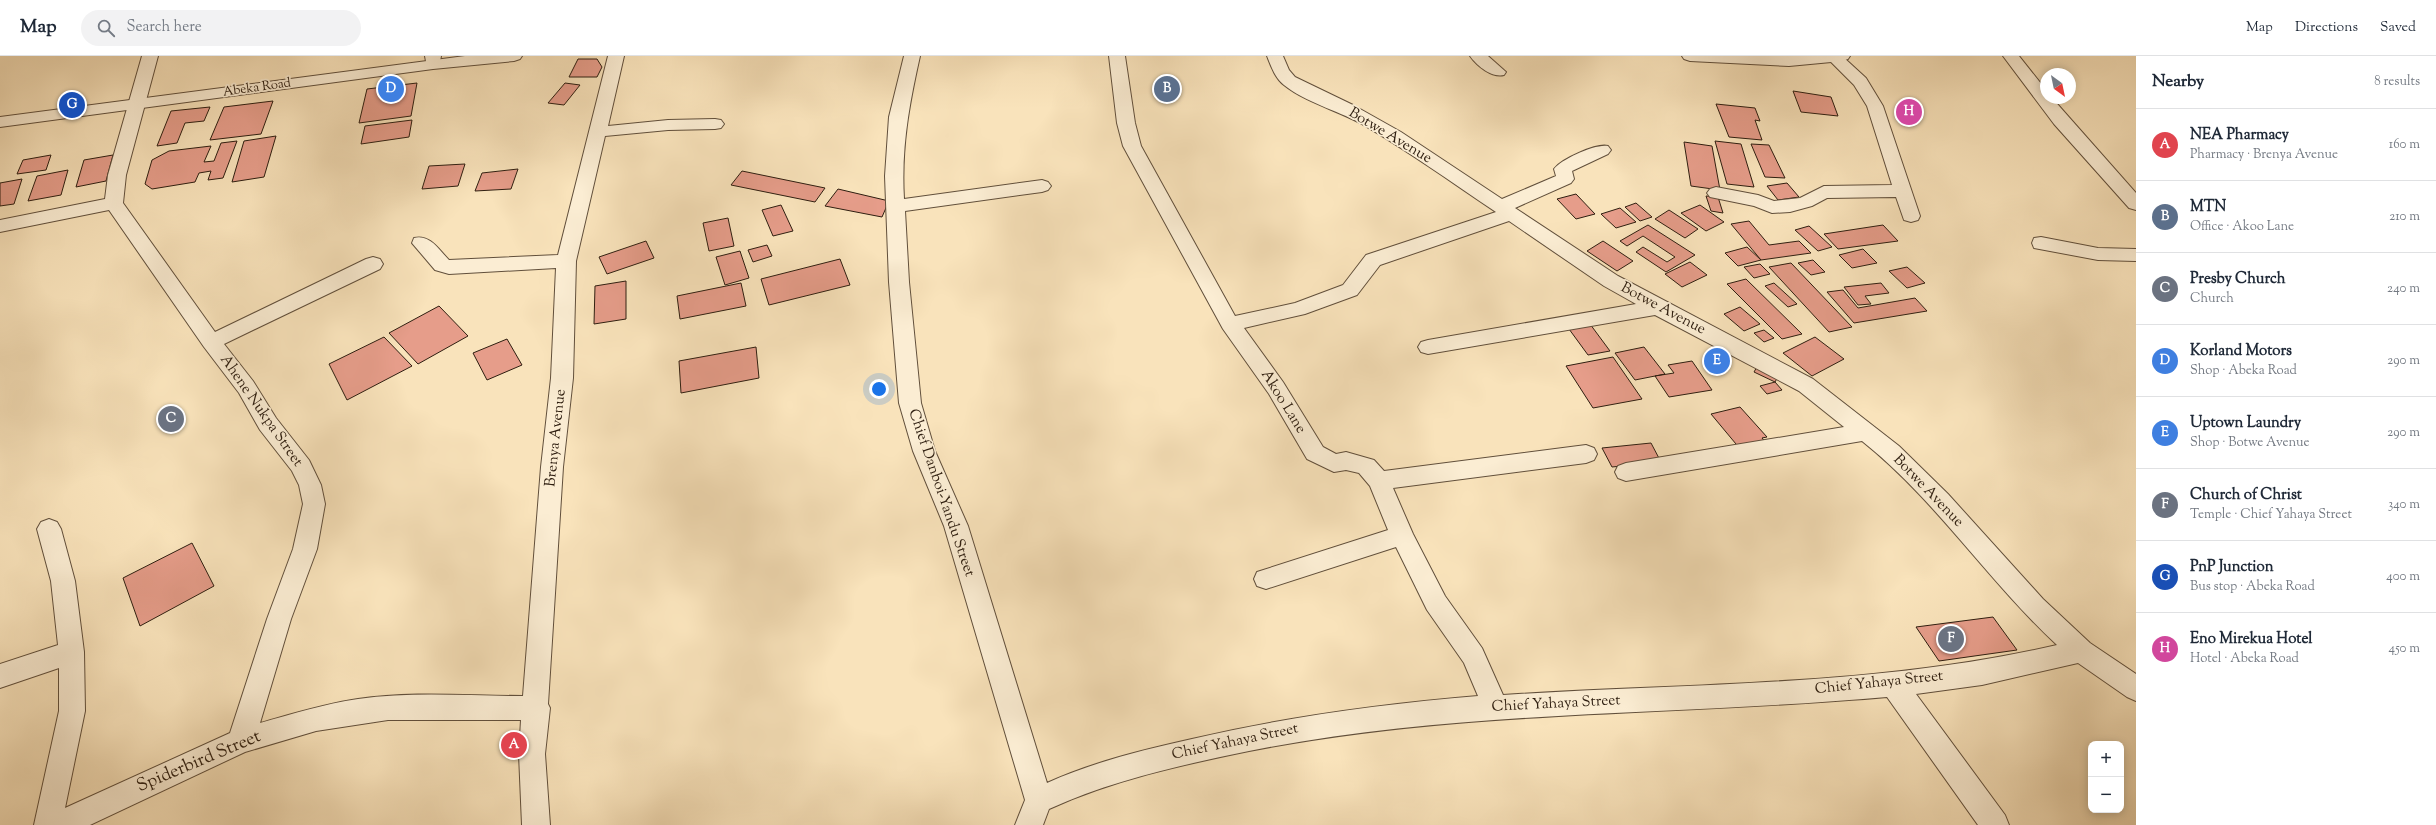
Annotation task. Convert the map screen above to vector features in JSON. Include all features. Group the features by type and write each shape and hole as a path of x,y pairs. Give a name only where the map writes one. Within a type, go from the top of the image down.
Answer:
{"street":[{"path":"0,226 114,203 117,175 138,104 150,56"},
{"name":"Abeka Road","path":"0,122 138,104 433,60 514,56"},
{"name":"Brenya Avenue","path":"536,825 532,754 537,708 552,468 562,378 566,262 596,132 616,56"},
{"name":"Chief Danboi-Yandu Street","path":"912,56 898,117 894,176 904,351 910,403 924,451 956,526 1040,800"},
{"name":"Akoo Lane","path":"1117,56 1126,123 1132,146 1156,193 1230,324 1276,388 1315,454 1334,463 1351,462 1366,466 1379,481 1402,535 1436,603 1472,656 1496,707"},
{"name":"Botwe Avenue","path":"1275,56 1281,71 1289,81 1312,94 1347,109 1395,136 1611,281 1659,308 1752,355 1806,385 1867,432 1940,501 2034,607 2081,651 2136,689"},
{"path":"1478,56 1498,72"},
{"path":"1690,56 1782,61 1836,56 1860,82 1875,106 1911,216"},
{"path":"2011,56 2060,120 2136,204"},
{"path":"596,132 668,125 715,124"},
{"path":"1230,324 1298,309 1350,290 1355,286 1365,266 1373,260 1506,211 1562,182 1565,179 1563,169 1565,167 1602,150"},
{"path":"895,206 1042,186"},
{"path":"1716,192 1758,201 1772,207 1790,206 1806,202 1824,192 1902,191"},
{"name":"Ahene Nukpa Street","path":"114,203 211,342 301,466 310,485 314,504 305,549 279,619 241,741"},
{"path":"421,243 442,265 449,267 566,262"},
{"path":"2041,243 2098,254 2136,255"},
{"path":"211,342 372,264"},
{"path":"1428,347 1659,308"},
{"path":"1626,472 1867,432"},
{"path":"1379,481 1586,454"},
{"path":"48,825 72,711 71,652 63,581 49,529"},
{"path":"1266,579 1402,535"},
{"name":"Chief Yahaya Street","path":"1040,800 1070,785 1105,772 1271,733 1411,714 1496,707 1857,688 1983,673 2081,651"},
{"path":"0,676 71,652"},
{"path":"1892,683 1931,733 1967,787 1995,825"},
{"name":"Spiderbird Street","path":"58,825 241,741 316,719 358,711 388,708 537,708"},
{"path":"1029,825 1040,800"}],"building":[{"path":"578,59 597,59 602,67 597,77 569,77"},
{"path":"417,83 411,116 359,123 367,89"},
{"path":"565,83 580,85 564,105 548,103"},
{"path":"1793,91 1831,97 1838,116 1801,112"},
{"path":"273,101 261,134 210,140 224,107"},
{"path":"1716,104 1755,108 1760,121 1755,120 1762,140 1729,137"},
{"path":"210,107 204,121 185,123 177,143 157,146 171,111"},
{"path":"412,120 409,137 361,144 365,126"},
{"path":"276,136 264,177 232,182 244,141"},
{"path":"237,141 223,178 208,180 211,171 199,173 195,182 152,189 145,184 152,160 169,151 211,146 204,162 214,161 221,143"},
{"path":"1715,141 1741,144 1754,187 1727,184"},
{"path":"1684,142 1712,146 1720,190 1691,186"},
{"path":"1751,144 1769,145 1785,178 1765,177"},
{"path":"51,155 46,170 17,174 23,160"},
{"path":"113,155 106,181 76,187 84,160"},
{"path":"465,164 458,186 422,189 429,166"},
{"path":"518,169 511,189 475,191 482,173"},
{"path":"68,170 61,195 28,201 37,176"},
{"path":"742,171 825,188 815,202 731,185"},
{"path":"22,179 14,204 0,206 0,183"},
{"path":"1787,183 1799,197 1778,200 1767,186"},
{"path":"838,189 889,201 882,217 825,206"},
{"path":"1576,194 1595,214 1576,219 1557,199"},
{"path":"1706,196 1718,197 1723,213 1711,211"},
{"path":"1636,203 1652,217 1640,221 1625,207"},
{"path":"781,205 793,231 773,236 762,210"},
{"path":"1700,205 1724,222 1706,231 1681,213"},
{"path":"1620,208 1636,222 1616,228 1601,214"},
{"path":"1669,210 1698,229 1685,238 1655,219"},
{"path":"728,218 734,246 709,251 703,223"},
{"path":"1749,221 1769,245 1799,241 1811,253 1761,260 1731,224"},
{"path":"1648,225 1695,255 1666,272 1636,252 1643,247 1667,262 1675,257 1643,236 1627,246 1620,241"},
{"path":"1883,225 1898,241 1838,249 1824,234"},
{"path":"1809,226 1832,247 1818,251 1795,230"},
{"path":"646,241 654,258 607,274 599,257"},
{"path":"1603,241 1633,261 1617,271 1587,251"},
{"path":"767,245 772,256 753,262 748,250"},
{"path":"1747,247 1761,260 1738,266 1725,253"},
{"path":"1863,249 1877,263 1852,268 1839,255"},
{"path":"740,251 749,278 725,285 716,257"},
{"path":"840,259 850,285 769,305 761,279"},
{"path":"1813,260 1825,272 1811,275 1798,263"},
{"path":"1690,262 1707,275 1682,287 1665,274"},
{"path":"1791,263 1852,327 1829,332 1769,267"},
{"path":"1760,264 1770,274 1754,278 1744,267"},
{"path":"1907,267 1925,283 1907,288 1889,271"},
{"path":"1746,279 1802,334 1782,339 1727,284"},
{"path":"626,281 626,319 594,324 595,286"},
{"path":"741,283 746,306 680,319 677,296"},
{"path":"1774,283 1797,304 1788,307 1765,286"},
{"path":"1881,283 1889,293 1865,296 1871,304 1858,305 1844,287"},
{"path":"1843,290 1858,308 1915,298 1927,311 1854,323 1827,292"},
{"path":"439,306 468,336 418,364 389,333"},
{"path":"1740,307 1760,324 1744,331 1724,314"},
{"path":"1590,324 1610,351 1588,355 1569,329"},
{"path":"1764,330 1774,338 1764,342 1754,333"},
{"path":"384,337 412,366 347,400 329,364"},
{"path":"1815,337 1844,359 1812,376 1783,353"},
{"path":"507,339 522,365 487,380 473,353"},
{"path":"756,347 759,378 681,393 679,361"},
{"path":"1644,347 1665,374 1635,380 1615,353"},
{"path":"1613,357 1642,399 1593,408 1566,366"},
{"path":"1692,361 1712,390 1669,397 1655,376 1674,373 1668,365"},
{"path":"1758,365 1779,375 1775,382 1754,372"},
{"path":"1775,382 1782,390 1767,394 1760,386"},
{"path":"1740,407 1767,437 1762,438 1767,444 1741,450 1711,414"},
{"path":"1651,443 1661,462 1612,467 1602,448"},
{"path":"192,543 214,586 140,626 123,578"},
{"path":"1993,617 2017,650 1939,661 1916,627"}],"place":[{"name":"Korland Motors","path":"391,89"},
{"name":"MTN","path":"1167,89"},
{"name":"PnP Junction","path":"72,105"},
{"name":"Eno Mirekua Hotel","path":"1909,112"},
{"name":"Uptown Laundry","path":"1717,361"},
{"name":"Presby Church","path":"171,419"},
{"name":"Church of Christ","path":"1951,639"},
{"name":"NEA Pharmacy","path":"514,745"}]}
